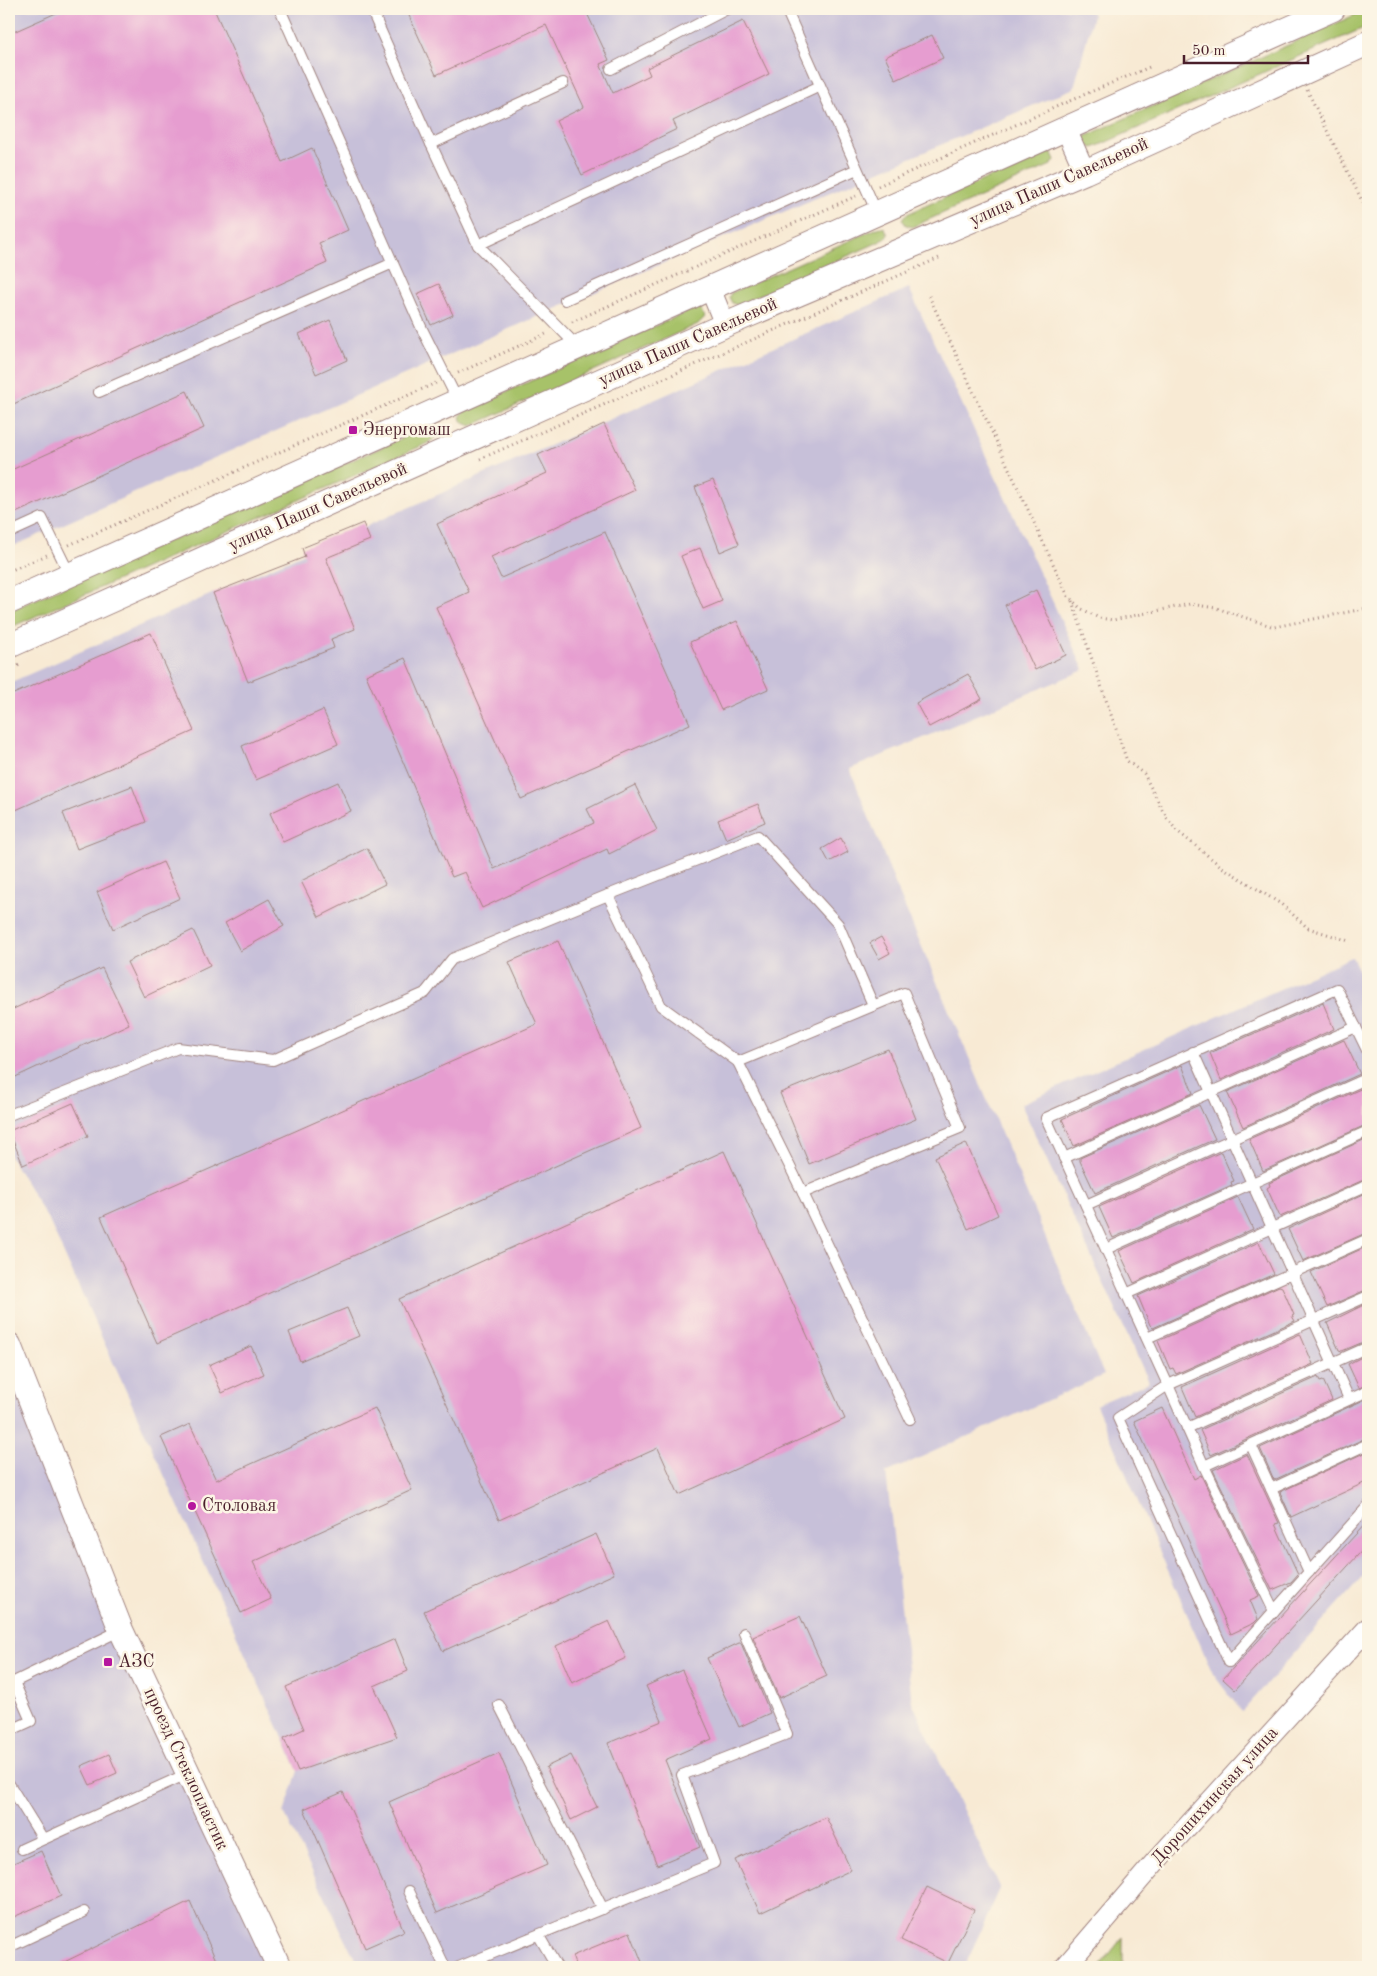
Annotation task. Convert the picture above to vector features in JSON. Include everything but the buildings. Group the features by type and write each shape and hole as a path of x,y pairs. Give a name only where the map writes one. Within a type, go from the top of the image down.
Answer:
{"street":[{"path":"9,602 1333,9"},
{"name":"улица Паши Савельевой","path":"9,646 726,324 1085,172 1368,42"},
{"path":"1066,129 1085,172"},
{"path":"710,288 726,324"},
{"name":"проезд Стеклопластик","path":"9,1345 121,1630 279,1967"},
{"name":"Дорошихинская улица","path":"1066,1967 1155,1862 1368,1628"}],"lane":[{"path":"280,9 422,329 458,401"},
{"path":"371,9 478,245 578,347"},
{"path":"611,69 728,9"},
{"path":"786,9 877,213"},
{"path":"431,144 563,83"},
{"path":"478,245 820,86"},
{"path":"565,300 857,169"},
{"path":"100,392 393,263"},
{"path":"9,533 42,518 70,575"},
{"path":"9,1114 178,1048 273,1060 425,993 452,959 758,836 838,924 873,1005"},
{"path":"608,895 661,1006 738,1062 910,1419"},
{"path":"1274,1611 1204,1466 1046,1118 1337,989 1368,1052"},
{"path":"738,1062 904,992 960,1128 803,1194"},
{"path":"1064,1158 1356,1026"},
{"path":"1193,1052 1349,1399"},
{"path":"1086,1205 1368,1078"},
{"path":"1106,1249 1368,1131"},
{"path":"1126,1294 1368,1185"},
{"path":"1147,1338 1368,1238"},
{"path":"1368,1296 1168,1384 1118,1418 1229,1662 1368,1506"},
{"path":"1187,1428 1368,1347"},
{"path":"1204,1466 1368,1391"},
{"path":"1271,1489 1368,1444"},
{"path":"1251,1445 1309,1572"},
{"path":"9,1731 30,1720 14,1682 121,1630"},
{"path":"459,1967 539,1936 714,1863 682,1775 786,1734 744,1633"},
{"path":"499,1705 602,1909"},
{"path":"22,1849 188,1773"},
{"path":"9,1784 42,1839"},
{"path":"408,1891 445,1967"},
{"path":"9,1947 84,1912"},
{"path":"539,1936 557,1967"}],"path":[{"path":"9,571 1074,99 1154,66"},
{"path":"1313,84 1306,88 1368,213"},
{"path":"477,460 946,254"},
{"path":"929,296 1064,588 1080,608 1099,618 1113,620 1190,604 1216,608 1274,627 1368,608"},
{"path":"1072,600 1127,760 1144,774 1166,817 1177,831 1222,867 1281,904 1308,928 1349,941"},
{"path":"9,670 26,662"}],"shaded area":[{"path":"9,9 1090,9 1093,15 1074,88 490,337 9,548"},
{"path":"909,288 1084,670 850,769 896,886 1104,1375 886,1473 912,1702 1000,1889 964,1967 359,1967 284,1813 298,1771 50,1223 9,1154 9,683"},
{"path":"1352,957 1368,988 1368,1571 1242,1712 1213,1674 1096,1405 1149,1382 1021,1104"},
{"path":"9,1365 272,1967 9,1967"}],"green space":[{"path":"1368,9 1368,26 1093,148 1087,146 1084,140 1086,136"},
{"path":"1046,152 1052,153 1055,160 1051,165 912,227 906,225 902,219 905,215"},
{"path":"880,227 885,228 888,235 879,242 737,305 732,303 729,297 731,293"},
{"path":"696,308 701,308 705,317 698,324 471,426 464,423 460,417 465,410"},
{"path":"428,427 433,428 436,436 428,443 9,628 9,611"},
{"path":"1123,1937 1123,1967 1099,1967"}],"place":[{"name":"Энергомаш","path":"353,430"},
{"name":"Столовая","path":"192,1506"},
{"name":"АЗС","path":"108,1662"}]}
